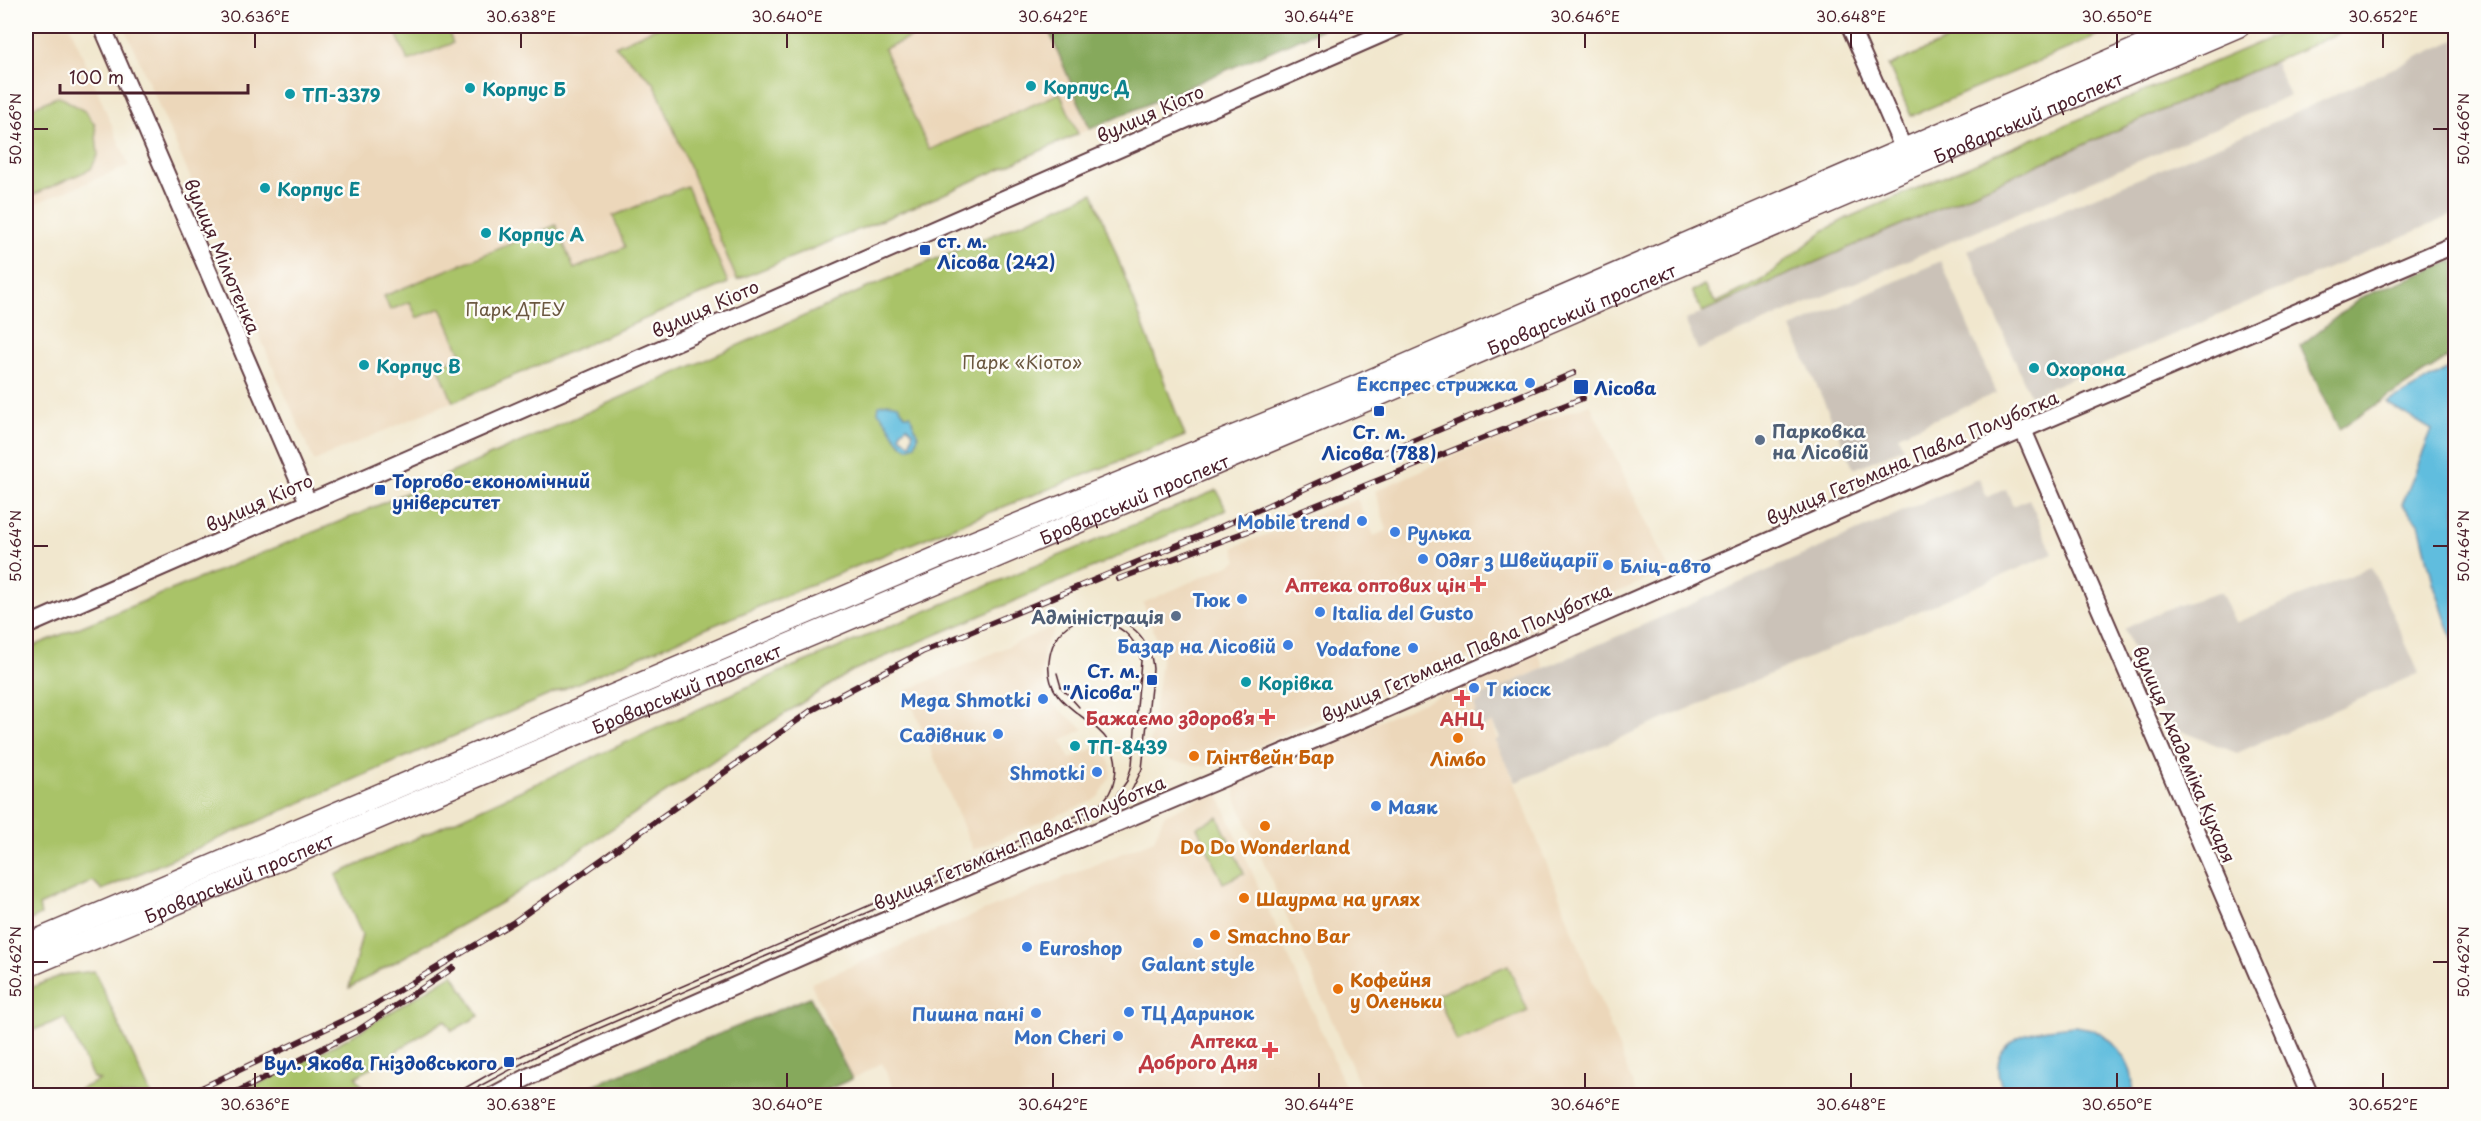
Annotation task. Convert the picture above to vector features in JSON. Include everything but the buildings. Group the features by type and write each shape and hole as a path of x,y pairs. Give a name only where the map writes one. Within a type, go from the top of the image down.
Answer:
{"highway":[{"name":"Броварський проспект","path":"26,945 976,541 1355,387 2189,26"},
{"name":"Броварський проспект","path":"26,967 1401,387 2240,26"}],"street":[{"name":"вулиця Мілютенка","path":"102,26 308,502"},
{"name":"вулиця Кіото","path":"26,626 1400,26"},
{"path":"1850,26 1904,150"},
{"name":"вулиця Гетьмана Павла Полуботка","path":"492,1095 530,1076 823,947 1363,719 2023,430 2456,244"},
{"name":"вулиця Академіка Кухаря","path":"2023,430 2310,1095"}],"shaded area":[{"path":"26,26 70,26 129,166 26,207"},
{"path":"124,26 1047,26 1090,129 935,198 732,281 314,461"},
{"path":"2455,40 2455,214 2030,396 1968,250 2286,117"},
{"path":"2274,61 2290,96 1698,350 1685,320"},
{"path":"1941,261 1996,393 1898,435 1903,448 1854,469 1791,328"},
{"path":"1590,404 1669,570 1208,767 1148,757 1162,653 1143,603 1238,561 1234,547 1357,499 1374,536 1387,530 1375,491 1467,450"},
{"path":"1979,478 1987,497 2006,489 2013,506 2029,499 2053,554 1516,782 1495,741 1500,738 1492,722 1479,729 1473,718 1476,709 1474,704 1483,700 1481,696"},
{"path":"2371,567 2419,673 2237,753 2166,725 2124,629 2167,609 2221,592 2235,623"},
{"name":"Садівник","path":"1057,625 1044,648 1042,673 1046,691 1056,707 1084,729 1062,740 1070,759 1103,744 1111,767 1110,777 1099,796 1090,802 973,850 906,691"},
{"path":"1538,653 1544,668 1481,696 1637,1095 1364,1095 1235,796 1235,789 1238,782"},
{"path":"1210,794 1219,796 1349,1095 896,1095 882,1063 852,1079 811,983 1154,840 1164,815"}],"green space":[{"path":"393,26 446,26 453,43 408,61"},
{"path":"660,26 937,26 884,49 929,150 1060,93 1078,134 935,198 737,280 654,83 615,46"},
{"path":"1047,26 1329,26 1090,129"},
{"path":"1979,26 2121,26 1911,116 1889,66"},
{"path":"2298,26 2355,26 1702,312 1692,291 1704,286 1716,303 1762,280 1825,230 1847,218"},
{"path":"59,96 86,112 95,125 98,155 91,169 26,198 26,110"},
{"name":"Парк ДТЕУ","path":"687,186 728,283 453,402 438,366 462,356 441,308 417,318 410,302 390,310 384,296 556,225 574,269 625,247 613,216"},
{"name":"Парк «Кіото»","path":"1093,193 1185,436 1048,489 640,656 102,890 93,881 39,906 41,915 26,922 26,649 363,512 876,284","holes":["910,415 915,445 902,445 887,418"]},
{"path":"2455,260 2455,353 2339,429 2300,346 2362,297"},
{"path":"1217,490 1226,510 852,671 753,734 504,901 349,988 362,935 336,875 780,672"},
{"path":"1218,817 1244,873 1223,883 1197,827"},
{"path":"1508,965 1528,1011 1457,1042 1437,995"},
{"path":"94,971 151,1095 67,1095 100,1080 93,1078 65,1018 26,1033 26,990 62,975"},
{"path":"453,974 479,1016 452,1031 445,1020 356,1077 368,1095 237,1095 350,1037"},
{"path":"810,997 852,1079 815,1095 569,1095"}],"water":[{"path":"2449,368 2456,376 2455,646 2433,582 2419,523 2402,505 2432,430 2387,403"},
{"path":"888,403 898,405 905,415 910,415 918,436 915,445 908,448 899,441 878,412 879,405","holes":["907,426 913,432 910,444 900,436 901,431"]},
{"path":"2075,1026 2094,1030 2118,1049 2132,1077 2130,1095 2011,1095 1998,1075 2001,1054 2007,1045 2016,1038 2039,1030"}],"tram line":[{"path":"451,1096 523,1055 1097,807 1107,797 1113,786 1115,757 1108,741 1097,729 1058,696 1051,681 1049,662 1055,641 1067,626 1083,618 1101,616 1119,620 1135,630 1147,647 1153,669 1142,769 1130,794 1118,804 542,1053 461,1096"},
{"path":"1107,624 1125,632 1130,637 1141,661 1132,765 1127,781 1114,799"},
{"path":"1057,673 1061,687 1079,707"}],"railway":[{"path":"185,1096 369,1008 514,922 812,710 922,652 1214,530 1367,460 1574,373"},
{"path":"1118,579 1292,515 1583,398"},
{"path":"229,1096 357,1031 453,968"}],"place":[{"name":"Корпус Д","path":"1031,86"},
{"name":"Корпус Б","path":"470,88"},
{"name":"ТП-3379","path":"290,94"},
{"name":"Корпус Е","path":"265,188"},
{"name":"Корпус А","path":"486,233"},
{"name":"ст. м. Лісова (242)","path":"925,250"},
{"name":"Корпус В","path":"364,365"},
{"name":"Охорона","path":"2034,368"},
{"name":"Експрес стрижка","path":"1530,383"},
{"name":"Лісова","path":"1581,387"},
{"name":"Ст. м. Лісова (788)","path":"1379,411"},
{"name":"Парковка на Лісовій","path":"1760,440"},
{"name":"Торгово-економічний університет","path":"380,490"},
{"name":"Mobile trend","path":"1362,521"},
{"name":"Рулька","path":"1395,532"},
{"name":"Одяг з Швейцарії","path":"1423,559"},
{"name":"Бліц-авто","path":"1608,565"},
{"name":"Аптека оптових цін","path":"1478,584"},
{"name":"Тюк","path":"1242,599"},
{"name":"Italia del Gusto","path":"1320,612"},
{"name":"Адміністрація","path":"1176,616"},
{"name":"Базар на Лісовій","path":"1288,645"},
{"name":"Vodafone","path":"1413,648"},
{"name":"Ст. м. \"Лісова\"","path":"1152,680"},
{"name":"Корівка","path":"1246,682"},
{"name":"Т кіоск","path":"1474,688"},
{"name":"АНЦ","path":"1462,698"},
{"name":"Mega Shmotki","path":"1043,699"},
{"name":"Бажаємо здоровʼя","path":"1267,717"},
{"name":"Садівник","path":"998,734"},
{"name":"Лімбо","path":"1458,738"},
{"name":"ТП-8439","path":"1075,746"},
{"name":"Глінтвейн Бар","path":"1194,756"},
{"name":"Shmotki","path":"1097,772"},
{"name":"Маяк","path":"1376,806"},
{"name":"Do Do Wonderland","path":"1265,826"},
{"name":"Шаурма на углях","path":"1244,898"},
{"name":"Smachno Bar","path":"1215,935"},
{"name":"Galant style","path":"1198,943"},
{"name":"Euroshop","path":"1027,947"},
{"name":"Кофейня у Оленьки","path":"1338,989"},
{"name":"ТЦ Даринок","path":"1129,1012"},
{"name":"Пишна пані","path":"1036,1013"},
{"name":"Mon Cheri","path":"1118,1036"},
{"name":"Аптека Доброго Дня","path":"1270,1050"},
{"name":"Вул. Якова Гніздовського","path":"509,1062"}]}
